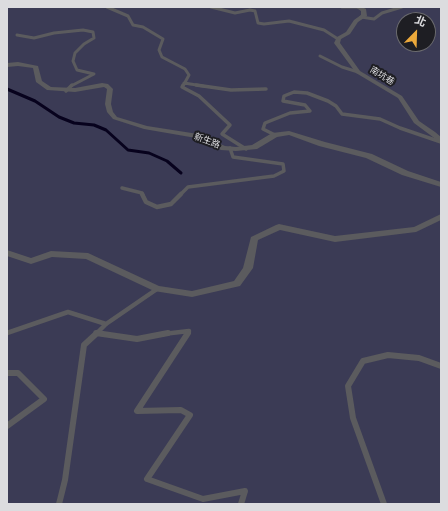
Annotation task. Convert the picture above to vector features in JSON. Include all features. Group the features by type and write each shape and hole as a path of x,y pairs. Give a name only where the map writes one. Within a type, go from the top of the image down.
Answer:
{"street":[{"path":"338,39 348,33 356,21 364,16 365,11 358,7"},
{"name":"南坑巷","path":"338,39 338,43 358,72 400,97 416,122 433,133 441,142"},
{"name":"新生路","path":"7,65 18,64 36,67 39,82 49,89 66,91 92,86 106,86 110,92 108,104 110,112 115,118 146,128 198,136 224,148 246,149 254,147 275,135 293,134 322,144 369,156 405,173 441,185"},
{"path":"7,253 31,261 51,254 88,256 157,289 192,294 237,284 248,268 254,239 279,227 335,239 416,229 441,217"}],"lane":[{"path":"107,7 128,16 133,24 143,27 163,39 159,50 162,57 185,70 189,75 182,87 199,96 230,125 222,134 246,149"},
{"path":"211,7 235,13 250,10 255,11 258,23 264,24 289,21 324,30 338,39"},
{"path":"342,7 358,7"},
{"path":"361,17 374,19 382,13 402,7"},
{"path":"17,35 34,38 54,33 83,30 93,32 94,38 74,53 73,60 77,70 94,74 72,85 66,91"},
{"path":"320,56 342,67 358,72"},
{"path":"184,83 231,90 266,89"},
{"path":"275,135 263,129 265,123 290,113 310,112 305,105 283,101 284,96 294,92 307,93 328,101 336,106 342,114 380,118 400,128 441,142"},
{"path":"122,188 142,193 146,202 157,207 171,204 188,187 274,176 284,171 283,164 233,157 230,148"},
{"path":"59,504 65,480 84,345 106,324 157,289"},
{"path":"7,333 68,312 106,324"},
{"path":"96,333 137,339 172,332 189,331 137,411 181,410 190,415 147,479 203,499 245,492 241,504"},
{"path":"384,504 352,418 348,386 362,361 388,355 419,358 441,366"},
{"path":"7,373 18,373 44,399 7,426"}],"shaded area":[{"path":"7,7 441,7 441,504 7,504"}],"waterway":[{"path":"7,89 35,101 59,117 74,123 94,125 106,130 128,150 149,153 167,161 181,173"}]}
